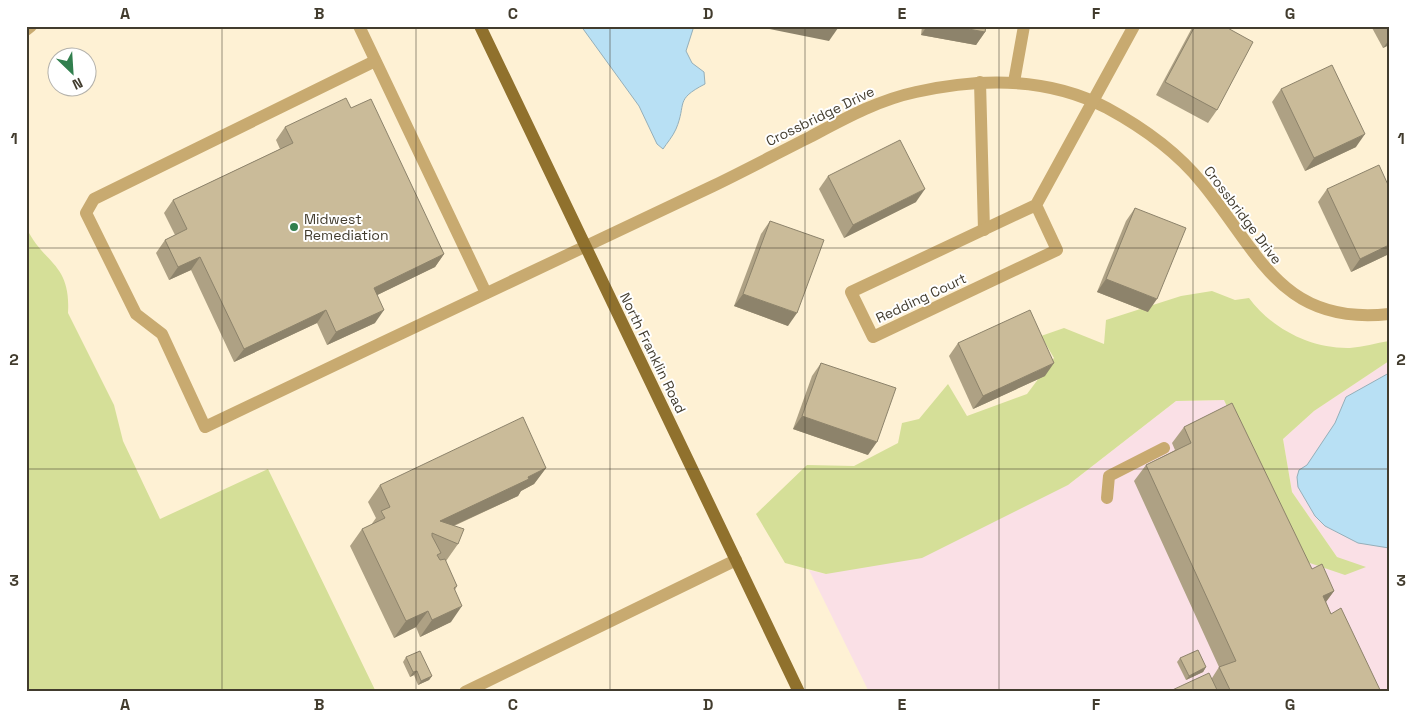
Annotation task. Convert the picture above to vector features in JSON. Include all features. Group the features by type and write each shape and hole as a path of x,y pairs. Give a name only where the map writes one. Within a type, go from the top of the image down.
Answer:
{"main road":[{"name":"North Franklin Road","path":"480,26 799,692"}],"street":[{"path":"26,30 31,26"},
{"path":"359,26 486,293"},
{"path":"1014,82 1024,26"},
{"path":"1036,204 1134,26"},
{"name":"Crossbridge Drive","path":"375,61 94,199 86,213 136,314 162,334 205,427 739,174 879,102 917,91 957,84 1014,82 1041,86 1092,101 1138,126 1186,166 1203,184 1266,271 1289,291 1305,301 1333,311 1362,316 1389,314"},
{"path":"980,82 984,230"},
{"name":"Redding Court","path":"1036,204 1057,250 873,337 851,292 1036,204"},
{"path":"1106,498 1109,476 1164,448"},
{"path":"465,692 736,560"}],"shaded area":[{"path":"1389,361 1389,692 869,692 809,570 826,574 1068,485 1176,401 1224,400 1298,559 1337,557 1292,492 1283,439 1314,411"}],"green space":[{"path":"26,227 40,249 61,273 68,296 68,313 114,405 123,441 160,519 268,469 376,692 26,692"},
{"path":"1212,291 1235,300 1249,298 1258,309 1281,328 1307,341 1321,345 1350,348 1389,341 1389,361 1314,411 1283,439 1292,492 1337,557 1366,567 1345,575 1298,559 1224,400 1176,401 1068,485 922,558 826,574 785,563 756,514 807,465 854,466 898,443 902,423 919,419 948,384 967,416 1027,394 1054,358 1041,336 1064,328 1104,344 1106,320 1181,296"}],"water":[{"path":"581,26 694,26 686,51 692,63 704,72 705,84 695,89 685,98 676,129 663,149 657,144 639,106"},
{"path":"1389,373 1389,548 1358,543 1325,526 1315,516 1298,487 1297,477 1299,470 1307,465 1335,423 1346,397"}],"building":[{"path":"952,26 986,26 985,32"},
{"path":"1195,26 1224,26 1253,42 1217,110 1165,82"},
{"path":"1332,65 1365,134 1314,158 1281,89"},
{"name":"Midwest Remediation","path":"346,98 351,108 371,99 444,254 374,288 384,310 336,332 326,310 244,349 200,257 178,267 165,240 187,229 173,200 293,143 285,127"},
{"path":"900,140 925,189 853,225 828,176"},
{"path":"1379,165 1389,187 1389,245 1360,259 1327,189"},
{"path":"1135,208 1186,228 1157,299 1106,279"},
{"path":"770,221 824,240 797,313 743,294"},
{"path":"1030,310 1054,363 983,396 958,343"},
{"path":"821,363 896,388 877,442 802,416"},
{"path":"1232,403 1312,569 1322,564 1334,591 1323,596 1331,614 1341,608 1381,692 1231,692 1219,667 1236,661 1146,465 1191,443 1184,427"},
{"path":"523,417 546,468 528,477 529,479 440,521 464,529 458,544 432,533 441,553 437,555 440,560 445,559 457,586 454,588 462,606 432,620 428,611 406,621 362,529 385,518 381,511 390,507 380,485"},
{"path":"1198,650 1206,667 1189,676 1180,658"},
{"path":"420,651 432,676 421,681 417,671 413,672 406,657"},
{"path":"1209,673 1218,692 1168,692"}],"place":[{"name":"Midwest Remediation","path":"294,227"}]}
